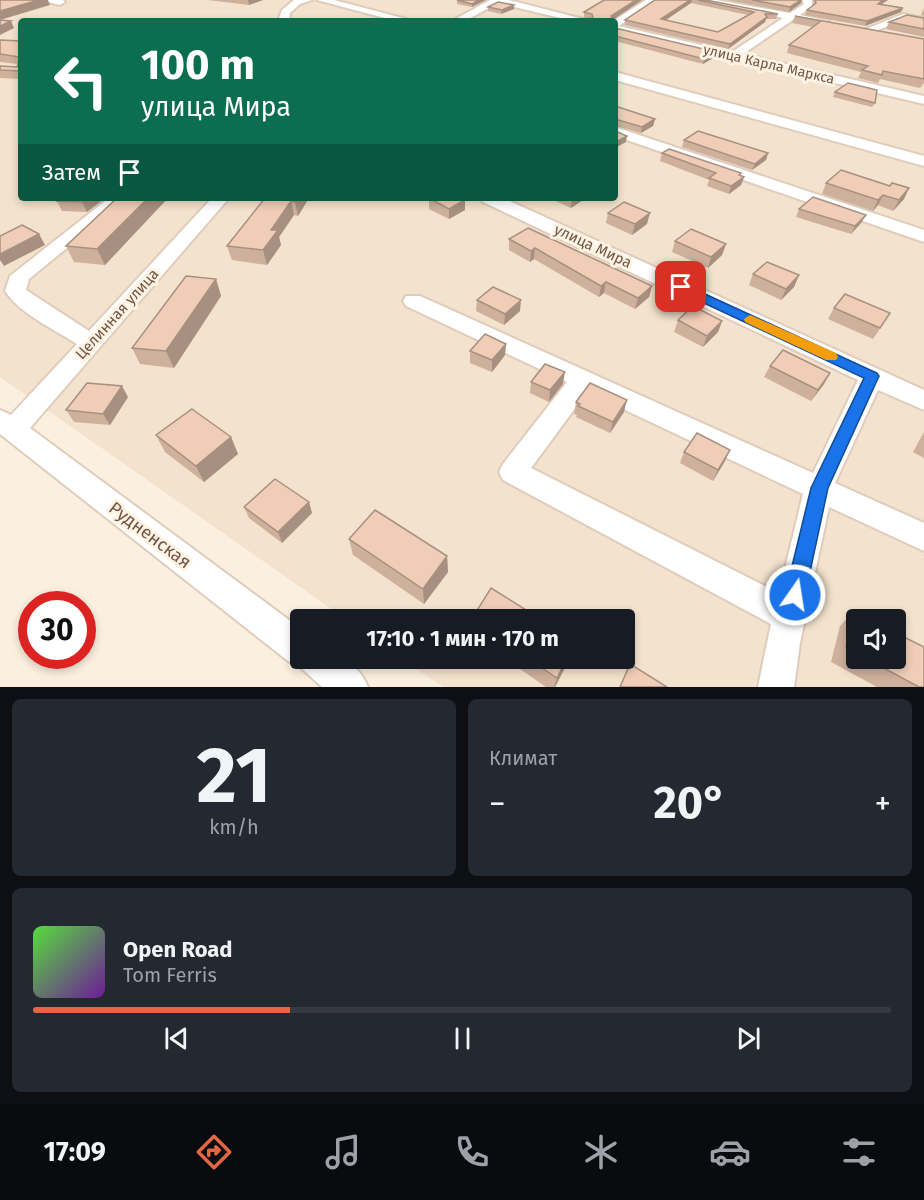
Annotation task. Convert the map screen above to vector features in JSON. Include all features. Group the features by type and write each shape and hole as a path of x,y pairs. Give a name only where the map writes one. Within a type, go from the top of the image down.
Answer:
{"street":[{"path":"45,0 60,2"},
{"path":"322,0 396,18"},
{"path":"464,18 497,0 573,18"},
{"path":"618,24 652,0"},
{"path":"700,0 834,25"},
{"path":"733,56 809,5 807,0"},
{"path":"286,18 285,12 301,1"},
{"path":"364,11 380,4"},
{"path":"889,36 861,30 903,17 924,21"},
{"name":"улица Карла Маркса","path":"618,27 924,100"},
{"path":"618,77 924,161"},
{"path":"618,132 924,236"},
{"path":"91,343 27,302 15,291 20,276 116,201"},
{"name":"Целинная улица","path":"6,425 91,343 217,201"},
{"name":"улица Мира","path":"495,201 924,401"},
{"path":"413,300 924,537"},
{"path":"776,687 819,488 872,376"},
{"path":"584,378 513,472 790,616"},
{"name":"Рудненская","path":"6,425 290,641"},
{"path":"327,669 350,687"}],"shaded area":[{"path":"0,0 924,0 924,687 443,687 417,669 635,669 635,609 332,609 0,377"}],"building":[{"path":"0,0 39,0 0,11"},
{"path":"457,0 479,0 472,4"},
{"path":"604,0 636,0 611,16 612,18 593,18 592,14 584,12"},
{"path":"655,0 690,0 661,19 718,32 754,12 698,0 778,14 765,14 767,17 730,44 625,20"},
{"path":"752,0 801,0 790,7"},
{"path":"815,0 883,0 878,4 903,8 867,21 807,10 816,3"},
{"path":"498,2 514,5 502,10 488,7"},
{"path":"907,15 924,18 924,29 889,22"},
{"path":"795,16 924,39 924,79 883,71 882,75 862,70 868,66 789,45 821,21"},
{"path":"0,20 11,21 0,26"},
{"path":"618,29 716,52 704,59 618,37"},
{"path":"0,40 18,41 18,57 0,54"},
{"path":"18,64 18,71 0,70 0,66 17,67"},
{"path":"848,83 877,90 875,103 835,92"},
{"path":"618,107 655,119 642,127 618,120"},
{"path":"698,131 768,153 755,164 684,140"},
{"path":"618,132 627,136 618,141"},
{"path":"669,149 741,173 739,175 744,177 731,186 709,178 716,173 662,153"},
{"path":"841,170 890,186 892,183 909,188 899,200 883,195 878,200 826,183"},
{"path":"813,197 866,215 855,226 799,209"},
{"path":"114,201 145,201 97,249 66,246"},
{"path":"263,201 291,201 271,230 278,230 263,250 227,246"},
{"path":"434,201 463,201 449,209"},
{"path":"624,202 650,213 635,224 608,213"},
{"path":"22,225 39,234 0,254 0,236"},
{"path":"528,228 652,286 638,298 606,282 601,286 535,248 531,251 509,239"},
{"path":"691,229 726,244 711,257 675,241"},
{"path":"767,262 799,275 786,289 753,274"},
{"path":"186,276 216,279 166,351 132,348"},
{"path":"493,287 521,300 505,314 477,300"},
{"path":"845,294 890,313 880,328 834,308"},
{"path":"693,306 722,321 707,336 678,320"},
{"path":"485,334 506,344 492,360 470,351"},
{"path":"783,350 830,373 818,390 770,366"},
{"path":"545,364 565,372 550,390 531,382"},
{"path":"87,383 122,386 103,414 66,410"},
{"path":"590,383 627,400 613,422 578,406 580,404 576,402"},
{"path":"192,409 231,437 196,466 156,435"},
{"path":"697,433 730,450 718,470 684,452"},
{"path":"275,479 309,502 278,532 244,507"},
{"path":"375,510 447,556 423,589 349,539"},
{"path":"491,588 524,609 478,609"},
{"path":"906,638 924,647 924,687 919,687 885,669 906,669"},
{"path":"635,667 667,687 620,687 628,669 635,669"},
{"path":"544,669 562,669 557,678"}],"slow traffic":[{"path":"750,319 831,357"}],"route":[{"path":"681,287 872,376 819,488 795,595"}]}
